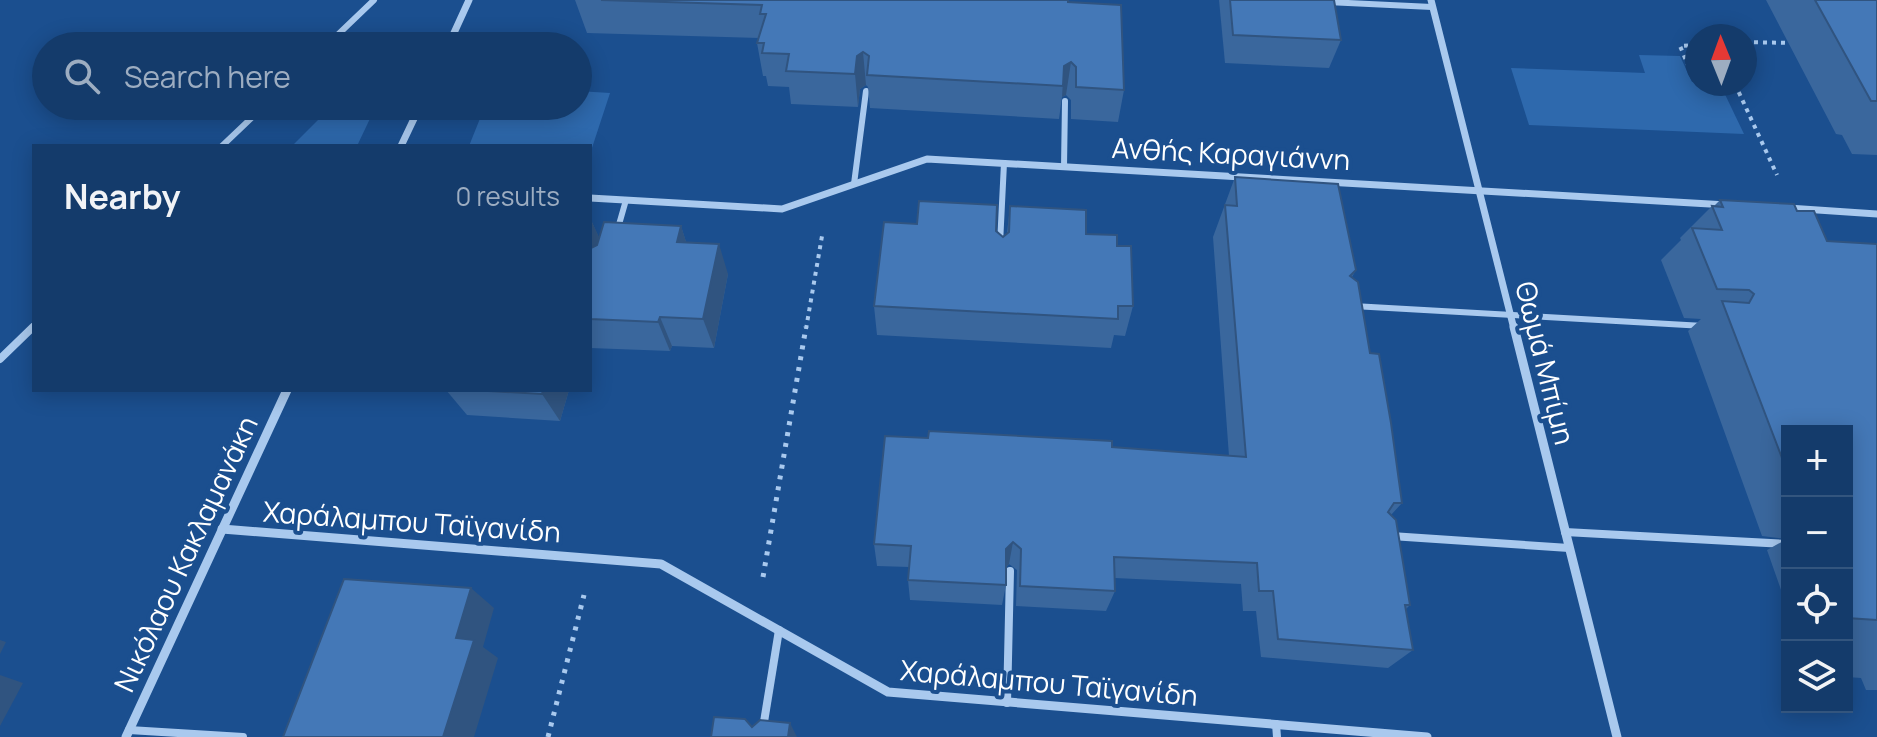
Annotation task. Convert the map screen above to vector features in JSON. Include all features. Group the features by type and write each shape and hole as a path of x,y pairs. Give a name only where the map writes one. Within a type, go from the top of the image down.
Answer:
{"street":[{"path":"341,32 374,0"},
{"path":"454,32 469,0"},
{"path":"1312,1 1432,3"},
{"name":"Θωμά Μπίμη","path":"1432,3 1617,737"},
{"path":"854,184 866,91"},
{"path":"1064,167 1065,101"},
{"path":"224,144 249,120"},
{"path":"402,144 413,120"},
{"name":"Ανθής Καραγιάννη","path":"592,198 782,209 927,159 1730,205"},
{"path":"1000,248 1004,163"},
{"path":"614,244 626,200"},
{"path":"1777,208 1877,214"},
{"path":"1339,306 1714,326"},
{"path":"0,359 32,328"},
{"name":"Νικόλαου Κακλαμανάκη","path":"127,734 286,392"},
{"name":"Χαράλαμπου Ταϊγανίδη","path":"222,529 661,564 888,692 1427,737"},
{"path":"1565,532 1781,544"},
{"path":"1373,535 1569,548"},
{"path":"1007,703 1010,571"},
{"path":"762,734 779,630"},
{"path":"1276,724 1277,737"},
{"path":"127,734 243,737"}],"path":[{"path":"1757,42 1803,43"},
{"path":"756,617 830,192"},
{"path":"548,737 594,558"}],"shaded area":[{"path":"1639,55 1680,56 1685,67 1685,96 1726,96 1744,134 1529,125 1511,68 1645,73"},
{"path":"592,92 610,93 592,148 592,144 470,144 479,120 592,120"},
{"path":"318,120 369,120 358,144 294,144"}],"building":[{"path":"601,0 1068,0 1121,5 1124,90 1076,87 1076,67 1071,62 1064,66 1063,86 867,75 869,56 863,52 857,56 855,74 786,71 789,54 762,53 764,43 757,43 766,14 760,14 762,5"},
{"path":"1230,0 1334,0 1341,40 1233,35"},
{"path":"1815,0 1877,0 1877,101 1871,101"},
{"path":"1235,177 1338,184 1356,270 1350,276 1358,282 1370,353 1379,354 1391,423 1402,503 1394,503 1388,512 1396,520 1410,605 1405,605 1413,650 1278,639 1273,591 1259,591 1257,563 1114,557 1115,591 1020,586 1021,549 1013,542 1006,549 1006,585 908,580 911,546 874,544 885,436 928,438 929,431 1112,441 1112,447 1246,457 1225,205 1237,206"},
{"path":"1720,200 1794,204 1797,211 1814,211 1827,241 1877,244 1877,620 1853,618 1853,425 1781,425 1781,455 1722,301 1749,303 1754,294 1749,290 1717,289 1692,228 1722,230 1712,206 1723,207"},
{"path":"919,201 997,205 996,231 1003,237 1009,232 1010,206 1086,210 1086,234 1117,235 1117,246 1131,246 1133,306 1118,306 1118,319 874,306 884,222 917,224"},
{"path":"604,222 681,226 677,242 719,244 703,319 660,317 658,322 592,319 592,248 597,245"},
{"path":"344,579 471,588 456,638 474,640 443,737 283,737"},
{"path":"714,717 745,719 752,727 760,720 790,723 788,737 711,737"}]}
